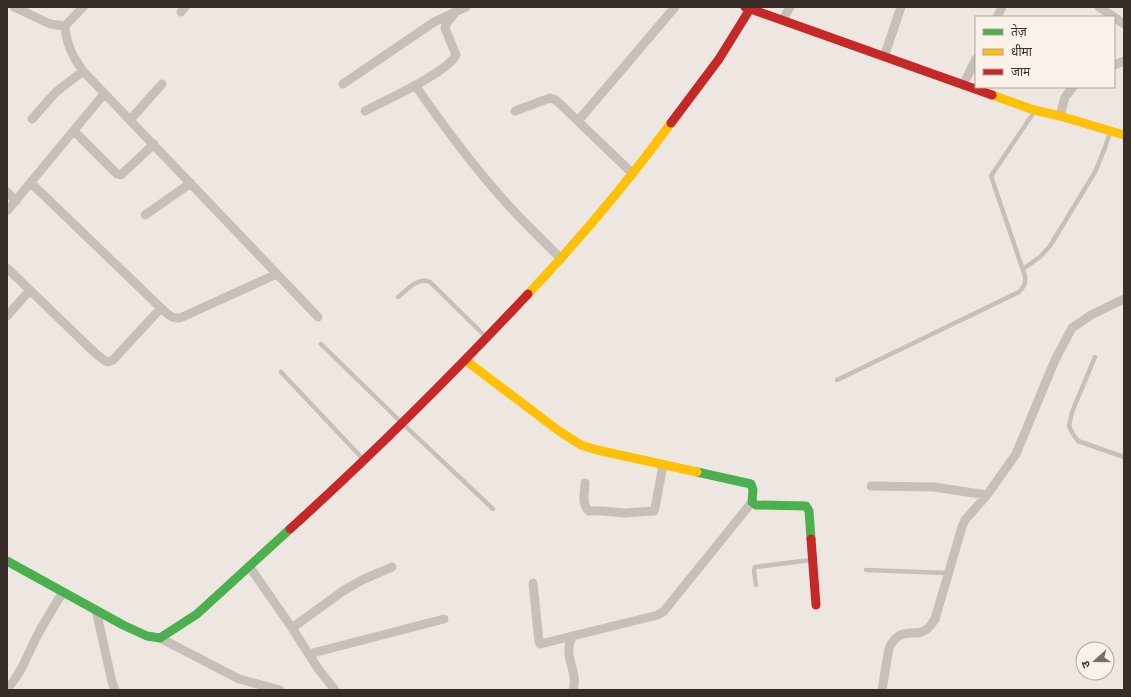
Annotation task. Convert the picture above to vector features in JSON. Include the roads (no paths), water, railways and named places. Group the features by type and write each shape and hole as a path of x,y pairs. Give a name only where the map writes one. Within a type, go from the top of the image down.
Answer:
{"main road":[{"path":"7,561 147,636 160,638 197,614 348,477 487,338 561,259 633,174 719,59 747,8 1034,110 1124,135"},
{"path":"465,360 559,431 581,445 751,484 753,490 752,502 756,505 806,506 809,512 816,604"}],"street":[{"path":"14,7 50,24 65,26"},
{"path":"83,7 65,26 68,46 75,60 84,72 318,317"},
{"path":"344,84 434,22 466,7"},
{"path":"578,121 675,7"},
{"path":"783,20 790,7"},
{"path":"884,57 901,7"},
{"path":"998,16 1002,7"},
{"path":"1099,7 1112,16"},
{"path":"365,111 415,85 448,65 456,55 445,28 446,24 455,13"},
{"path":"1115,18 1124,24"},
{"path":"963,85 975,61"},
{"path":"32,119 56,92 84,72"},
{"path":"130,120 162,84"},
{"path":"415,85 445,128 492,187 561,259"},
{"path":"1060,116 1065,97 1072,88"},
{"path":"7,211 104,94"},
{"path":"515,111 550,98 556,100 633,174"},
{"path":"74,131 117,174 121,175 154,144"},
{"path":"31,183 171,317 180,318 277,274"},
{"path":"145,215 191,183"},
{"path":"7,192 16,201"},
{"path":"7,268 95,353 108,362 113,360 161,308"},
{"path":"7,316 30,290"},
{"path":"882,690 889,648 892,642 900,635 906,633 923,632 935,619 965,520 987,494 1016,454 1055,360 1072,328 1092,315 1124,299"},
{"path":"585,483 584,503 589,511 624,513 654,511 663,465"},
{"path":"871,486 934,487 987,494"},
{"path":"533,583 540,644 658,615 664,611 752,502"},
{"path":"249,566 319,670 335,690"},
{"path":"292,628 343,591 362,580 392,567"},
{"path":"7,689 18,675 35,640 63,592"},
{"path":"96,610 115,690"},
{"path":"309,654 444,619"},
{"path":"572,637 568,644 568,652 574,679 573,690"},
{"path":"160,638 239,679 280,690"}],"lane":[{"path":"837,380 1019,292 1023,288 1026,282 1023,269 991,176 1034,110"},
{"path":"1023,269 1040,257 1050,246 1095,172 1110,131"},
{"path":"398,297 419,281 426,280 430,282 487,338"},
{"path":"321,344 493,509"},
{"path":"1095,357 1072,412 1069,426 1072,434 1078,441 1124,457"},
{"path":"281,372 365,460"},
{"path":"756,585 754,571 755,567 813,560"},
{"path":"866,570 948,573"}]}
